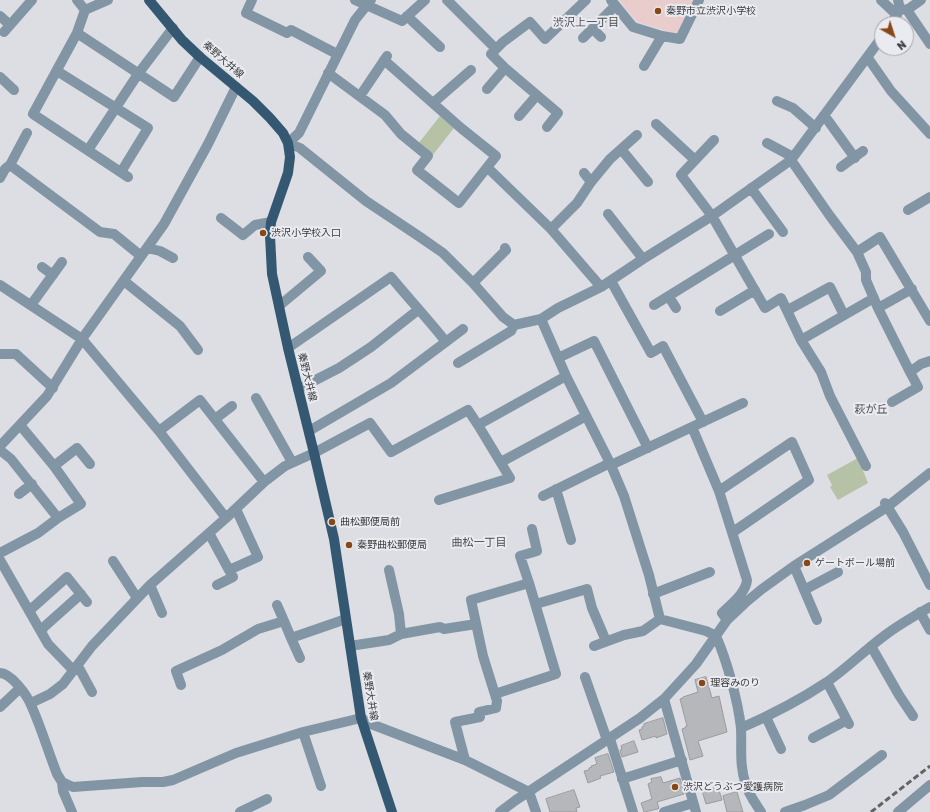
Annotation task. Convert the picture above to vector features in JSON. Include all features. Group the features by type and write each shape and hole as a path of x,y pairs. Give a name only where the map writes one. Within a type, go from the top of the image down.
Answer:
{"main road":[{"name":"秦野大井線","path":"148,0 200,58 253,101 270,118 283,133 288,143 290,157 288,173 271,222 270,236 272,274 288,348 334,539 361,718 392,812"}],"street":[{"path":"0,16 7,29 32,0"},
{"path":"76,0 86,10"},
{"path":"57,71 148,128 125,174 33,114 77,33 86,10 108,0"},
{"path":"252,0 246,13 287,33 291,30 337,54"},
{"path":"355,0 369,2 402,21 425,0"},
{"path":"447,0 496,49"},
{"path":"547,127 558,113 505,68 491,54 503,42 530,22 545,40 586,0"},
{"path":"583,38 613,3 633,27 662,36 680,39 698,0"},
{"path":"881,0 901,8 930,44"},
{"path":"901,8 921,0"},
{"path":"369,2 355,20 299,133 288,143 300,148 366,202 443,253 473,283 503,317 514,325 541,319 558,308 611,281 712,216 792,158 874,49"},
{"path":"407,16 440,47"},
{"path":"88,150 138,74 172,28"},
{"path":"593,28 601,37"},
{"path":"77,33 174,97 200,58"},
{"path":"644,66 662,36"},
{"path":"328,73 385,115 401,134 428,156 417,170 459,203 496,156 433,103 385,58 360,96"},
{"path":"868,58 891,91 926,122 930,134"},
{"path":"487,88 505,68"},
{"path":"433,103 471,70"},
{"path":"0,77 14,90"},
{"path":"0,446 48,396 82,339 164,224 182,193 236,87"},
{"path":"519,116 537,95"},
{"path":"776,101 793,108 816,128"},
{"path":"824,115 855,158"},
{"path":"656,124 661,136 695,160"},
{"path":"27,132 4,169 100,232 114,234 144,252 160,251 173,258"},
{"path":"551,229 577,203 591,182 610,159 637,135"},
{"path":"714,140 681,175 712,216 765,308 781,298 801,340 821,372 830,396 866,466"},
{"path":"766,143 792,158 830,216 857,252 866,272 866,280 878,308 918,387 892,402"},
{"path":"621,149 648,182"},
{"path":"842,167 864,151"},
{"path":"488,168 551,229 601,287"},
{"path":"584,173 591,182"},
{"path":"751,188 783,232"},
{"path":"908,210 930,197"},
{"path":"608,214 643,259"},
{"path":"221,218 243,235 255,225 271,222"},
{"path":"654,305 770,234"},
{"path":"857,252 880,237 930,321"},
{"path":"473,283 506,250 505,248"},
{"path":"279,306 321,271 308,257"},
{"path":"31,305 62,262"},
{"path":"42,267 53,275"},
{"path":"288,348 391,277 418,310 431,322 446,342"},
{"path":"124,280 180,326 198,350"},
{"path":"611,281 651,353 663,346 703,422"},
{"path":"0,284 82,339 159,432 226,518"},
{"path":"788,310 830,287 844,314"},
{"path":"878,308 912,289"},
{"path":"720,311 755,290"},
{"path":"669,297 676,308"},
{"path":"801,340 874,298"},
{"path":"298,389 339,368 371,347 418,310"},
{"path":"541,319 566,376 610,464 624,496 649,575 660,619"},
{"path":"458,363 511,331 514,325"},
{"path":"309,431 391,383 463,329"},
{"path":"558,358 594,341 648,448"},
{"path":"0,354 16,354 53,388"},
{"path":"910,372 921,364 930,361"},
{"path":"478,425 566,376"},
{"path":"256,398 292,462"},
{"path":"159,432 200,400 264,482"},
{"path":"543,496 743,403"},
{"path":"215,419 232,406"},
{"path":"31,703 50,694 63,684 92,646 150,585 236,509 264,482 292,462 314,453 370,423 391,452 468,410 510,478 439,500"},
{"path":"501,462 586,416"},
{"path":"0,553 38,533 58,518 81,504 54,466 20,425"},
{"path":"692,427 719,491 747,580 747,585 744,590 722,614 728,620"},
{"path":"719,491 792,442 809,480 733,532"},
{"path":"54,466 77,448 90,464"},
{"path":"0,450 11,459 58,518"},
{"path":"500,812 640,718 664,699 696,664 728,620 762,589 886,505 930,473"},
{"path":"19,494 32,484"},
{"path":"556,489 572,540"},
{"path":"886,505 903,532 930,585"},
{"path":"229,570 261,555 236,509"},
{"path":"495,694 556,674 536,604 519,553 537,551 532,529"},
{"path":"209,533 233,577 217,585"},
{"path":"0,560 48,644 76,668 92,692"},
{"path":"113,561 138,598"},
{"path":"794,566 817,620"},
{"path":"389,570 402,634"},
{"path":"653,594 710,572"},
{"path":"804,590 838,572"},
{"path":"29,611 67,577 84,598 44,627 41,632"},
{"path":"465,760 455,722 480,717 480,712 496,708 497,701 483,656 471,600 529,583"},
{"path":"150,585 162,613"},
{"path":"536,604 586,589 592,608 606,641"},
{"path":"277,605 300,658"},
{"path":"741,728 766,717 827,682 902,623 930,607"},
{"path":"920,612 930,630"},
{"path":"291,638 346,618"},
{"path":"594,646 606,641 643,631 660,619 706,631 716,636 723,651 737,704 741,728 741,760 744,779 746,786 761,812"},
{"path":"181,685 172,673 222,650 258,629 284,621"},
{"path":"350,646 390,640 402,634 440,627 444,629 476,624"},
{"path":"871,646 899,695 913,716"},
{"path":"0,673 4,673 11,678 31,703 57,774 62,782 63,791 72,812"},
{"path":"585,677 609,739 633,812"},
{"path":"813,738 848,722 843,707 827,682"},
{"path":"0,707 20,688"},
{"path":"664,699 695,808 664,812"},
{"path":"766,717 781,749"},
{"path":"62,782 73,787 168,781 236,753 303,732 361,718 371,724 465,760 529,792 536,812"},
{"path":"303,732 321,786"},
{"path":"785,812 829,795 882,755"},
{"path":"622,779 682,760"},
{"path":"898,812 930,785"},
{"path":"240,812 267,799"}],"shaded area":[{"name":"秦野市立渋沢小学校","path":"619,0 693,0 677,34 637,22"}],"green space":[{"path":"440,116 454,128 432,156 418,144"},
{"path":"858,458 868,483 838,500 830,487 832,485 827,475"}],"building":[{"path":"706,677 712,698 719,696 727,732 698,741 703,756 690,760 682,729 687,726 680,699 698,692 695,680"},
{"path":"663,718 667,734 656,738 656,736 642,740 639,730 642,729 644,724"},
{"path":"634,741 638,752 622,757 620,750 622,749 621,746"},
{"path":"608,754 614,772 600,776 601,778 588,783 584,771 589,770 589,768 592,767 591,766 597,764 595,758"},
{"path":"661,777 663,783 680,778 684,794 657,802 658,809 644,812 641,803 652,799 648,784 652,782 651,779"},
{"path":"718,787 722,800 706,804 702,791"},
{"path":"574,790 580,807 576,808 577,812 550,812 546,799"},
{"path":"737,792 743,812 727,812 723,796"}],"railway":[{"path":"871,812 930,766"}],"place":[{"name":"秦野市立渋沢小学校","path":"658,11"},
{"name":"渋沢小学校入口","path":"263,233"},
{"name":"曲松郵便局前","path":"332,522"},
{"name":"秦野曲松郵便局","path":"349,545"},
{"name":"ゲートボール場前","path":"807,563"},
{"name":"理容みのり","path":"702,683"},
{"name":"渋沢どうぶつ愛護病院","path":"675,787"}],"district":[{"name":"渋沢上一丁目","path":"586,23"},
{"name":"萩が丘","path":"871,410"},
{"name":"曲松一丁目","path":"479,543"}]}
